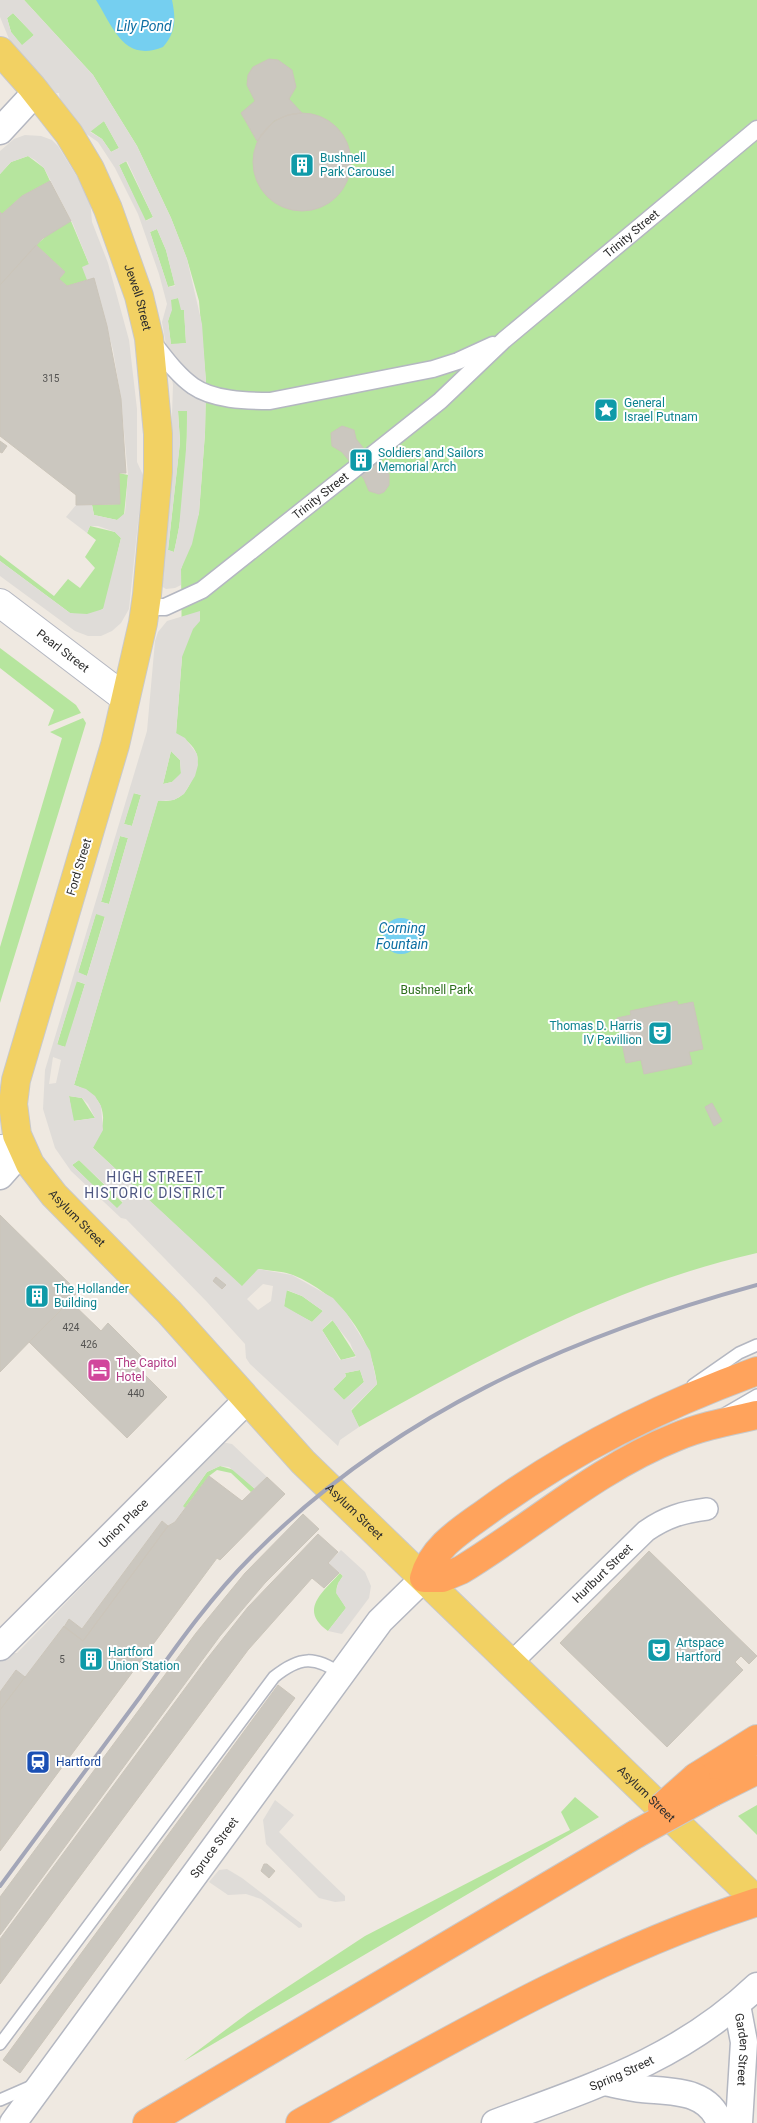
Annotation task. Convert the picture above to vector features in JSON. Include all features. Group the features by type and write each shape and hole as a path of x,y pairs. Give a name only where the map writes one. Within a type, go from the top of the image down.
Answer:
{"highway":[{"path":"757,1371 668,1406 594,1443 512,1494 442,1547 431,1560 424,1578 442,1578 461,1570 625,1462 674,1437 706,1427 757,1416"},
{"path":"705,1785 757,1739"},
{"path":"147,2123 636,1834 669,1800 705,1785 757,1770"},
{"path":"300,2123 581,1973 683,1928 757,1902"}],"main road":[{"name":"Jewell Street","path":"0,51 36,92 75,144 108,209 139,296 149,338 158,434 158,472 147,595"},
{"name":"Ford Street","path":"11,1149 16,1080 115,746 147,595"},
{"name":"Pearl Street","path":"0,603 125,698"},
{"name":"Asylum Street","path":"11,1149 35,1171 54,1195 169,1312 303,1462 757,1902"}],"street":[{"path":"0,131 36,92"},
{"name":"Trinity Street","path":"147,595 165,607 202,590 440,401 504,340 757,129"},
{"name":"Trinity Street","path":"149,338 181,375 195,387 211,393 250,401 270,401 433,369 458,361 504,340"},
{"path":"0,1176 11,1149"},
{"name":"Union Place","path":"0,1647 247,1400"},
{"name":"Hurlburt Street","path":"511,1663 646,1531 664,1518 683,1512 707,1509"},
{"name":"Spruce Street","path":"13,2123 380,1621 424,1578"},
{"name":"Garden Street","path":"739,2123 744,2042 737,2005 757,1986"},
{"name":"Spring Street","path":"495,2123 603,2082 674,2050 713,2024 737,2005"},
{"path":"603,2082 641,2089 674,2090 692,2095 708,2106 720,2123"}],"lane":[{"path":"668,1406 721,1365 757,1345"},
{"path":"706,1427 757,1396"},
{"path":"0,2044 274,1677 288,1667 309,1660 325,1663 342,1674"},
{"path":"0,2100 43,2082"}],"green space":[{"name":"Bushnell Park","path":"24,0 757,0 757,1253 704,1267 601,1303 552,1325 454,1374 359,1427 351,1411 377,1384 374,1366 368,1349 350,1318 325,1293 293,1275 259,1269 242,1287 92,1147 102,1127 102,1110 99,1102 93,1096 74,1085 158,800 171,800 186,791 196,769 198,759 194,748 176,734 182,657 181,569 199,513 205,433 206,382 199,301 187,259 171,218 137,146 93,75"},
{"path":"13,13 34,35 22,46 11,32 7,18"},
{"path":"104,121 119,148 111,152 102,139 90,131"},
{"path":"28,156 44,168 50,181 22,196 2,214 0,212 0,174 11,162"},
{"path":"126,161 153,217 145,221 119,165"},
{"path":"71,221 89,264 87,280 67,286 59,279 65,272 36,245 51,232"},
{"path":"157,229 166,250 175,285 168,287 150,232"},
{"path":"178,298 184,309 186,343 171,345 168,321 171,299"},
{"path":"178,411 187,411 187,446 183,500 174,552 168,550 180,442"},
{"path":"119,473 128,475 124,515 117,520 94,515 92,505 120,504"},
{"path":"90,526 115,532 121,538 105,607 98,612 84,615 70,613 0,561 0,555 54,596 68,579 80,588 95,568 85,557 96,540 87,533"},
{"path":"0,648 76,705 81,713 48,726 54,710 0,668"},
{"path":"83,718 86,723 0,1003 0,947 62,738 50,732"},
{"path":"171,751 180,760 181,774 172,782 163,784"},
{"path":"133,793 141,795 132,826 124,824"},
{"path":"120,836 128,838 109,904 101,902"},
{"path":"96,913 105,916 87,976 78,973"},
{"path":"76,981 85,984 66,1047 57,1045"},
{"path":"69,1096 82,1098 95,1118 73,1121"},
{"path":"79,1160 123,1203 117,1209 72,1165"},
{"path":"286,1290 302,1296 323,1311 312,1322 284,1307"},
{"path":"333,1320 356,1356 341,1360 322,1330"},
{"path":"360,1370 364,1382 344,1400 333,1389 346,1376 345,1373"},
{"path":"220,1466 234,1470 255,1489 251,1492 231,1473 217,1470 209,1476 185,1508 182,1507 207,1472"},
{"path":"340,1573 343,1576 337,1586 337,1593 346,1608 328,1631 319,1623 315,1616 314,1608 321,1594"},
{"path":"575,1797 599,1817 184,2061 248,2013 365,1936 570,1830 561,1812"},
{"path":"757,1805 757,1835 738,1816"}],"shaded area":[{"path":"0,0 24,0 93,75 137,146 171,218 187,259 202,324 206,382 205,433 199,513 192,544 181,569 181,585 175,588 166,589 161,586 169,505 173,385 162,322 167,304 159,274 138,214 115,168 98,142 85,133 60,100 59,93 56,93 9,39 0,17","holes":["13,13 34,35 22,45 11,32 7,18","104,121 119,148 111,152 102,139 90,132","127,161 153,217 146,221 119,165","157,229 166,250 175,286 168,287 150,232","178,298 181,310 184,310 186,343 171,344 168,321 172,310 171,300","178,411 187,411 187,438 179,528 174,552 168,550 180,442"]},
{"path":"25,135 41,136 52,140 58,146 90,198 92,222 108,263 129,340 137,409 137,462 143,475 129,609 121,623 112,631 101,636 88,636 75,631 0,576 0,561 70,613 87,614 103,609 121,538 115,532 98,526 90,526 87,533 66,517 76,505 92,505 94,515 117,520 125,513 128,475 121,399 113,350 94,279 87,280 82,267 89,264 73,224 44,168 35,160 28,156 11,162 0,174 0,151 14,139"},
{"path":"200,611 200,621 193,629 182,657 176,733 185,738 197,754 198,765 195,776 184,794 174,800 158,801 74,1085 86,1089 95,1096 101,1106 103,1130 93,1148 242,1286 258,1269 292,1275 333,1298 347,1314 370,1351 377,1384 351,1410 359,1427 340,1440 338,1446 250,1364 246,1358 245,1344 207,1302 126,1219 121,1218 71,1171 55,1148 43,1109 45,1070 147,731 155,641 158,632 167,621","holes":["171,751 180,760 181,773 172,782 163,784","134,793 141,795 132,826 124,824","120,836 128,838 109,904 101,902","96,914 105,917 87,976 78,972","77,981 85,984 65,1047 57,1044","53,1057 61,1060 56,1083 49,1084","69,1096 82,1098 88,1104 95,1118 74,1121","79,1160 123,1202 117,1208 72,1165","263,1284 273,1286 271,1301 258,1310 247,1299","287,1290 302,1296 323,1311 312,1322 284,1306","332,1320 350,1343 356,1357 340,1360 322,1330","360,1370 364,1382 344,1400 333,1389 346,1376 345,1373"]},
{"path":"221,1442 232,1444 267,1477 255,1489 229,1467 220,1466 207,1472 183,1506 185,1508 175,1522 168,1526 162,1521 82,1629 69,1620 25,1677 16,1670 0,1692 0,1658 6,1653 17,1653 139,1528 208,1452"},
{"path":"341,1550 365,1572 371,1586 369,1598 342,1634 328,1631 346,1608 336,1593 338,1583 343,1576 328,1563"},
{"path":"275,1800 294,1815 279,1832 345,1896 345,1901 335,1902 319,1898 266,1844 263,1820"},
{"path":"227,1869 242,1878 302,1924 302,1927 299,1928 261,1899 246,1894 228,1895 209,1882 219,1870"}],"water":[{"name":"Lily Pond","path":"96,0 172,0 174,13 173,31 163,47 150,51 138,50 121,40"},
{"name":"Corning Fountain","path":"401,918 408,919 414,923 418,929 418,943 414,949 408,953 401,954 394,953 388,949 384,943 383,936 384,929 388,923 394,919"}],"building":[{"path":"269,59 278,60 292,70 296,87 289,99 302,113 288,115 274,121 257,141 241,113 255,101 247,85 248,75 253,67"},
{"name":"Bushnell Park Carousel","path":"302,113 312,114 329,121 343,135 350,152 350,172 343,189 329,203 312,210 302,211 292,210 275,203 261,189 254,172 253,162 254,152 261,135 275,121 292,114"},
{"path":"50,181 71,221 42,239 0,285 0,212 2,214 22,196"},
{"path":"36,245 65,272 59,279 67,286 94,278 107,326 121,399 126,473 119,473 120,504 76,505 76,495 0,436 0,285"},
{"name":"Soldiers and Sailors Memorial Arch","path":"342,426 354,430 356,439 379,467 389,474 389,485 384,492 379,494 369,491 364,479 342,452 332,446 331,433"},
{"path":"0,441 7,446 2,453 0,452"},
{"name":"Thomas D. Harris IV Pavillion","path":"677,1001 678,1005 693,1002 703,1049 689,1052 692,1064 644,1074 641,1060 626,1063 617,1018 631,1015 630,1011"},
{"path":"712,1103 722,1121 714,1126 705,1107"},
{"name":"The Hollander Building","path":"0,1215 78,1292 0,1372"},
{"path":"216,1277 226,1285 222,1289 213,1281"},
{"name":"The Capitol Hotel","path":"70,1301 101,1331 108,1323 142,1357 135,1365 167,1397 127,1438 29,1342"},
{"name":"Hartford Union Station","path":"209,1476 242,1501 267,1477 285,1494 220,1560 217,1558 0,1851 0,1710 64,1626 83,1641 168,1526 175,1522"},
{"path":"303,1514 319,1529 265,1583 220,1636 0,1935 0,1897 196,1633 245,1573"},
{"path":"162,1521 168,1526 83,1641 64,1627 69,1619 82,1629"},
{"path":"318,1534 338,1552 328,1563 339,1573 324,1588 312,1578 248,1650 0,1984 0,1939 206,1660 248,1607"},
{"name":"Artspace Hartford","path":"649,1551 757,1656 749,1664 741,1656 735,1662 743,1670 667,1747 560,1643"},
{"path":"16,1670 25,1677 0,1710 0,1692"},
{"path":"278,1685 295,1698 20,2073 3,2060"},
{"path":"264,1864 267,1864 275,1871 269,1878 261,1871"}],"railway":[{"path":"0,1886 179,1642 207,1607 236,1572 306,1506 363,1461 423,1422 486,1387 551,1356 618,1329 757,1285"}],"place":[{"name":"Bushnell Park Carousel","path":"302,165"},
{"name":"General Israel Putnam","path":"606,410"},
{"name":"Soldiers and Sailors Memorial Arch","path":"361,460"},
{"name":"Thomas D. Harris IV Pavillion","path":"660,1033"},
{"name":"The Hollander Building","path":"37,1296"},
{"name":"The Capitol Hotel","path":"99,1370"},
{"name":"Artspace Hartford","path":"659,1650"},
{"name":"Hartford Union Station","path":"91,1659"},
{"name":"Hartford","path":"38,1762"}],"district":[{"name":"HIGH STREET HISTORIC DISTRICT","path":"155,1186"}]}
